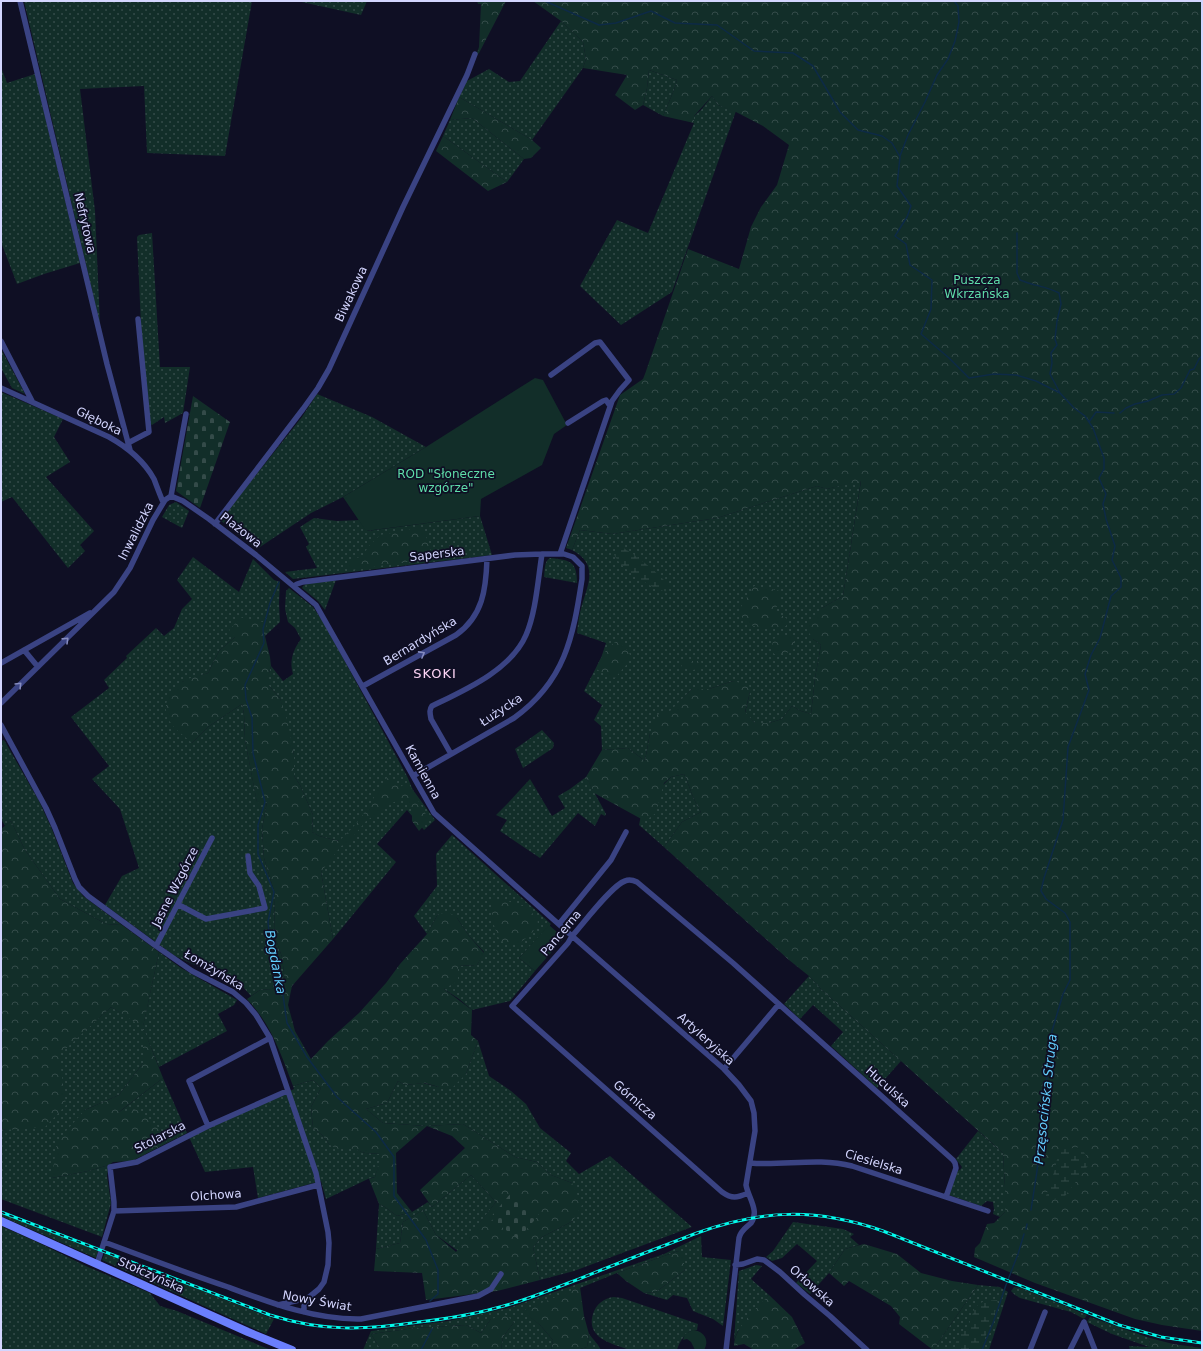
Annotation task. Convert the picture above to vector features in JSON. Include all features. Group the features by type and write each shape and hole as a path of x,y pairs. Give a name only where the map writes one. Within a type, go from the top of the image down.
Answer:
{"street":[{"name":"Nefrytowa","path":"20,1 104,349 130,450"},
{"name":"Biwakowa","path":"215,524 318,388 329,369 475,54"},
{"path":"128,443 149,432 138,319"},
{"path":"1,341 32,401"},
{"path":"551,375 595,343 600,342 629,380 620,390 610,406 560,554"},
{"name":"Głęboka","path":"1,388 110,437 130,450 149,471 163,502"},
{"path":"568,423 603,401 606,400 610,406"},
{"name":"Inwalidzka","path":"1,703 101,606 114,592 127,573 150,524 163,502 171,496 186,414"},
{"name":"Plażowa","path":"171,496 183,501 215,524 294,586"},
{"path":"452,754 431,719 429,712 430,709 432,706 486,677 509,660 517,651 530,625 542,554"},
{"name":"Saperska","path":"294,586 303,582 516,555 560,554 571,556 580,563"},
{"name":"Bernardyńska","path":"363,686 456,635 463,629 476,615 482,600 486,583 487,559"},
{"name":"Łużycka","path":"412,776 508,722 526,709 540,695 559,668 565,656 573,630 583,572 580,563"},
{"name":"Kamienna","path":"294,586 314,602 319,608 412,776 434,812 572,936"},
{"name":"Inwalidzka","path":"1,663 101,606"},
{"path":"70,624 75,626 75,631"},
{"path":"24,650 38,667"},
{"name":"Łomżyńska","path":"1,725 46,808 79,887 94,901 156,946 192,970 240,997 256,1015 270,1038 312,1160 328,1232 328,1264 324,1282 319,1289 308,1298"},
{"name":"Pancerna","path":"559,924 611,860 626,832"},
{"name":"Jasne Wzgórze","path":"156,946 179,905 212,838"},
{"path":"179,905 206,919 265,908 259,886 250,873 248,856"},
{"name":"Pancerna","path":"512,1006 615,888 625,881 631,880"},
{"name":"Huculska","path":"631,880 637,882 681,918 954,1161 956,1168 946,1197"},
{"name":"Artyleryjska","path":"572,936 724,1069 744,1091 753,1107 755,1126 746,1185 748,1193"},
{"path":"724,1069 779,1004"},
{"name":"Górnicza","path":"512,1006 722,1192 735,1198 748,1193"},
{"path":"208,1126 189,1081 270,1038"},
{"name":"Stolarska","path":"97,1264 114,1211 110,1167 136,1162 208,1126 287,1091"},
{"name":"Ciesielska","path":"750,1163 839,1163 988,1211"},
{"name":"Olchowa","path":"114,1211 236,1207 318,1185"},
{"path":"726,1350 735,1265 740,1234 752,1222 754,1217 754,1208 748,1193"},
{"name":"Stołczyńska","path":"1,1221 248,1332 292,1350"},
{"name":"Nowy Świat","path":"104,1242 290,1309 324,1316 354,1319 478,1296 491,1289 502,1274"},
{"name":"Orłowska","path":"735,1265 757,1259 764,1260 780,1272 867,1350"},
{"path":"278,1305 285,1302 295,1302 308,1298"},
{"path":"304,1312 304,1306 308,1298"},
{"path":"1030,1350 1045,1312"},
{"path":"1070,1350 1084,1322 1095,1350"}],"green space":[{"path":"24,1 252,1 225,156 147,153 144,86 80,89 95,211 100,324"},
{"path":"297,1 367,1 361,15"},
{"path":"477,1 506,1 476,56 479,47 481,4 478,4"},
{"name":"Puszcza Wkrzańska","path":"533,1 1202,1 1202,1331 1135,1319 1035,1283 974,1257 975,1248 980,1243 987,1224 994,1223 1005,1212 1003,1153 821,989 809,976 789,960 664,847 682,822 701,812 684,774 671,777 664,783 656,813 645,821 594,793 586,777 602,750 628,748 645,761 650,733 657,715 670,711 692,689 709,689 733,681 749,685 750,692 745,712 755,723 769,723 782,719 792,706 811,714 815,678 821,645 813,639 806,628 822,608 843,596 861,481 827,489 817,486 717,518 612,534 580,530 572,550 566,548 620,395 643,379 688,249 739,269 751,227 761,207 777,185 789,145 763,126 736,112 718,105 712,96 694,116 694,123 663,116 677,80 649,70 643,105 635,110 615,95 627,75 583,68 586,59 583,42 561,21"},
{"path":"561,21 583,42 586,59 583,68 532,140 459,97 467,81 489,69 509,82 520,81"},
{"path":"1,67 7,83 35,74 80,263 17,284 1,242"},
{"path":"649,70 677,80 663,116 643,105"},
{"path":"712,96 718,105 736,111 672,292 621,325 580,286 617,220 648,233 694,123 694,116"},
{"path":"459,97 532,140 541,148 531,158 524,159 472,118 450,120"},
{"path":"472,118 524,159 507,182 443,136 450,120"},
{"path":"443,136 507,182 488,191 436,151"},
{"path":"152,233 160,367 190,367 183,413 165,423 164,417 152,425 150,424 142,347 137,237 139,235"},
{"path":"1,349 25,394 12,388 1,368"},
{"name":"ROD \"Słoneczne wzgórze\"","path":"535,378 543,380 567,425 554,434 542,465 481,499 480,516 366,531 343,497 426,447"},
{"path":"1,392 63,419 54,437 70,462 46,477 94,531 80,545 85,551 68,568 12,497 1,502"},
{"path":"317,394 372,417 426,447 343,497 311,513 257,549 221,521 302,417"},
{"path":"193,396 230,422 200,508 176,491"},
{"path":"861,480 843,596 822,608 813,639 821,645 815,678 811,714 792,706 782,719 769,723 755,723 745,713 750,692 733,681 709,689 692,689 650,733 645,761 628,748 602,750 601,726 594,720 602,705 584,691 601,658 606,643 577,633 580,612 589,581 586,561 572,550 580,530 612,534 717,518 817,486 827,489"},
{"path":"176,502 189,511 182,528 162,517 169,505"},
{"path":"480,516 492,555 293,579 285,572 317,568 306,547 309,544 300,527 314,518 337,521 359,520 367,531"},
{"path":"417,526 425,535 432,555 425,560 348,570 350,560 363,556 368,547 380,535 408,530"},
{"path":"622,547 640,559 663,579 668,584 667,591 651,586 622,565 613,553"},
{"path":"193,557 239,592 253,559 274,580 280,582 280,622 265,636 235,637 219,651 208,673 182,682 192,743 208,727 242,704 245,740 257,802 267,802 262,829 264,858 275,894 274,934 282,957 285,982 272,989 260,990 251,996 243,987 175,956 105,905 122,876 139,868 120,809 92,779 109,766 71,717 109,688 104,680 127,658 126,656 156,628 164,636 174,628 182,609 192,599 177,580"},
{"path":"550,558 571,563 576,570 577,583 544,577 546,563"},
{"path":"336,580 325,610 318,601 302,588 306,584"},
{"path":"754,586 781,591 781,601 774,610 787,619 786,626 767,629 745,624 739,610"},
{"path":"289,588 313,607 324,623 407,776 413,790 435,820 424,830 407,810 377,844 396,862 333,939 321,872 339,841 319,836 312,832 313,815 300,785 294,776 294,755 280,698 269,686 269,673 271,666 283,681 293,674 291,665 292,656 301,639 295,628 288,622 285,609 286,591"},
{"path":"241,617 267,623 265,636 271,666 269,673 269,686 280,698 288,723 294,755 294,776 300,785 313,815 312,832 319,836 339,841 362,816 387,778 400,787 408,782 429,820 419,831 412,821 412,808 405,800 394,802 366,821 347,844 341,846 321,872 333,939 292,986 288,1005 295,1031 311,1059 328,1041 359,1013 386,983 400,964 427,934 438,914 449,912 457,918 469,936 484,953 477,965 458,966 458,981 444,989 472,1010 471,1035 478,1041 466,1074 453,1087 439,1087 425,1083 405,1085 398,1081 387,1103 366,1109 383,1123 426,1126 463,1124 515,1157 537,1162 551,1175 572,1183 582,1205 573,1221 542,1237 533,1247 540,1280 497,1291 426,1300 422,1273 374,1271 376,1249 400,1243 403,1222 423,1210 436,1235 456,1252 496,1202 471,1175 432,1207 420,1190 465,1148 452,1136 427,1126 396,1153 397,1193 412,1212 397,1216 379,1204 369,1179 375,1177 381,1154 365,1153 346,1147 338,1149 330,1145 322,1135 313,1128 311,1107 321,1088 313,1080 293,1086 280,1051 269,1029 247,999 260,990 272,989 285,982 282,957 274,934 275,894 264,858 262,829 267,802 257,803 245,740 242,704 208,727 192,743 173,726 169,720 166,708 168,697 176,687 184,681 208,673 219,651 235,637 229,630"},
{"path":"784,636 792,636 795,645 792,652 774,654 772,647 773,639"},
{"path":"618,640 630,655 627,664 615,678 596,669 604,653"},
{"path":"684,660 701,661 702,668 693,670 681,667"},
{"path":"542,730 554,743 553,748 523,768 515,749"},
{"path":"4,740 39,801 73,883 83,896 122,925 106,924 60,899 25,850 11,821 5,826 1,819 1,741"},
{"path":"684,774 701,812 682,822 664,847 639,825 643,805 671,777"},
{"path":"586,777 606,814 605,816 601,814 595,826 578,813 540,858 500,831 507,820 496,815 530,779 552,816 565,808 558,796"},
{"path":"11,821 25,850 60,899 106,924 122,925 159,952 143,1027 111,1007 59,1055 66,1105 45,1127 6,1130 1,1129 1,829"},
{"path":"452,835 551,924 519,958 535,971 510,1001 472,1010 444,989 458,966 477,965 484,952 469,936 457,918 438,914 427,934 414,916 437,886 436,854"},
{"path":"501,899 529,908 538,922 531,935 516,945 500,941 494,926 492,917 493,901"},
{"path":"549,925 564,938 535,971 519,958"},
{"path":"159,952 181,968 237,1000 234,1005 218,1014 227,1031 159,1067 143,1028 143,1063 119,1095 85,1110 52,1178 109,1165 107,1176 111,1203 102,1237 1,1199 1,1129 6,1130 58,1055 111,1007 143,1026"},
{"path":"809,976 821,989 901,1061 877,1088 831,1046 843,1032 813,1005 800,1019 784,1004"},
{"path":"143,1027 163,1078 119,1112 138,1109 160,1129 167,1143 132,1161 113,1162 109,1165 88,1171 52,1178 57,1141 85,1110 119,1095 143,1063"},
{"path":"478,1041 489,1076 511,1091 526,1104 540,1128 571,1153 566,1161 579,1174 610,1156 692,1227 574,1271 540,1280 533,1247 542,1237 573,1221 572,1183 551,1175 537,1162 515,1157 463,1124 426,1126 383,1123 366,1109 387,1103 398,1081 405,1085 423,1083 439,1087 466,1074"},
{"path":"163,1078 187,1133 167,1143 160,1129 118,1113"},
{"path":"313,1080 321,1088 311,1107 313,1128 322,1135 330,1145 346,1146 365,1153 382,1154 375,1177 326,1199 321,1181 258,1198 253,1167 205,1172 189,1137 294,1089 293,1086"},
{"path":"978,1131 1003,1153 1005,1212 1000,1217 993,1214 993,1202 987,1201 981,1206 949,1195 957,1171 962,1167 956,1159"},
{"path":"1081,1147 1090,1163 1062,1200 1046,1196 1055,1169 1059,1150"},
{"path":"471,1175 496,1202 458,1251 436,1235 423,1210 403,1222 400,1243 376,1249 379,1204 397,1216 412,1212 428,1202 432,1207"},
{"path":"511,1193 539,1215 518,1239 490,1218"},
{"path":"1,1213 98,1251 96,1258 1,1216"},
{"path":"793,1222 843,1229 854,1234 850,1237 859,1245 845,1249 829,1273 810,1294 796,1283 817,1261 797,1244 782,1258 772,1261 766,1257 773,1251"},
{"path":"1,1226 88,1267 150,1293 160,1306 177,1311 271,1350 1,1350"},
{"path":"701,1236 702,1257 731,1260 723,1326 713,1319 693,1311 687,1298 673,1295 667,1300 644,1293 656,1292 685,1270 678,1251 617,1273 523,1311 540,1325 553,1340 551,1350 501,1350 503,1337 514,1322 491,1319 481,1333 466,1325 415,1328 371,1334 381,1350 363,1350 371,1331 448,1321 508,1308 664,1254"},
{"path":"864,1244 897,1254 921,1273 952,1281 978,1285 933,1350 899,1324 900,1317 891,1306 849,1281 844,1286 829,1273 845,1249"},
{"path":"678,1251 683,1257 685,1270 656,1292 644,1293 617,1273"},
{"path":"105,1253 274,1319 266,1334 102,1260"},
{"path":"756,1265 762,1266 751,1279 769,1295 738,1331 734,1340 739,1271"},
{"path":"978,1285 1000,1287 1008,1292 989,1350 933,1350"},
{"path":"580,1287 584,1316 589,1334 587,1347 577,1350 551,1350 553,1340 540,1325 522,1311"},
{"path":"1014,1287 1021,1288 1087,1315 1084,1319 1071,1312 1020,1298 1011,1291"},
{"path":"769,1295 792,1317 805,1343 793,1350 754,1350 744,1344 734,1346 735,1339 742,1325"},
{"path":"614,1297 622,1298 698,1324 697,1330 693,1330 687,1334 677,1350 630,1350 612,1344 602,1339 594,1331 592,1321 594,1310 598,1304 604,1300"},
{"path":"997,1300 998,1304 980,1350 954,1350 957,1338 969,1324 975,1307 984,1301"},
{"path":"506,1315 514,1322 503,1337 501,1350 381,1350 371,1334 415,1328 466,1325 481,1333 491,1319"},
{"path":"1090,1317 1150,1338 1149,1347 1112,1334 1087,1322"},
{"path":"693,1330 700,1332 705,1337 706,1346 704,1350 695,1350 691,1342 687,1339 683,1340 685,1334"},
{"path":"589,1334 601,1350 577,1350 587,1347"},
{"path":"1150,1338 1173,1344 1202,1348 1202,1350 1130,1350 1129,1346 1149,1347"}],"waterway":[{"name":"Przęsocińska Struga","path":"545,1 599,25 616,23 651,11 675,23 717,25 754,51 793,53 813,66 840,112 858,130 882,136 892,143 900,157 897,186 911,206 907,217 895,236 906,244 910,265 932,280 931,309 921,334 949,358 969,378 994,374 1016,375 1036,381 1060,393 1074,408 1085,416 1093,428 1104,458 1104,469 1099,478 1106,494 1103,504 1106,519 1115,546 1112,560 1121,578 1121,587 1111,596 1100,638 1091,655 1085,674 1089,690 1068,747 1063,820 1041,891 1046,899 1065,913 1070,922 1070,980 1063,994 1052,1031 1037,1171 1031,1210"},
{"path":"900,156 908,135 937,75 948,59 955,41 959,22 958,6 955,1"},
{"path":"1017,233 1017,273 1020,280 1059,293 1061,304 1055,339 1057,345 1051,353 1052,363 1050,374 1060,393"},
{"path":"1120,413 1126,408 1135,404 1148,401 1162,395 1174,394 1181,388 1190,370 1194,369 1202,356"},
{"path":"1089,422 1096,412 1114,413"},
{"name":"Bogdanka","path":"279,582 270,603 263,629 264,643 245,685 246,699 252,718 253,753 265,802 258,825 258,854 274,892 268,922 270,942 277,954 287,1023 307,1057 337,1097 376,1132 394,1157 394,1196 426,1240 438,1270 438,1294 430,1301"},
{"name":"Przęsocińska Struga","path":"1026,1229 1027,1224"},
{"name":"Przęsocińska Struga","path":"982,1350 1024,1234"},
{"name":"Bogdanka","path":"421,1350 432,1329"}],"railway":[{"path":"1,1212 270,1315 289,1321 326,1327 344,1328 380,1327 468,1315 538,1295 721,1225 745,1219 767,1216 790,1214 813,1215 859,1223 883,1231 1119,1325 1161,1337 1202,1343"}],"district":[{"name":"SKOKI","path":"435,673"}]}
